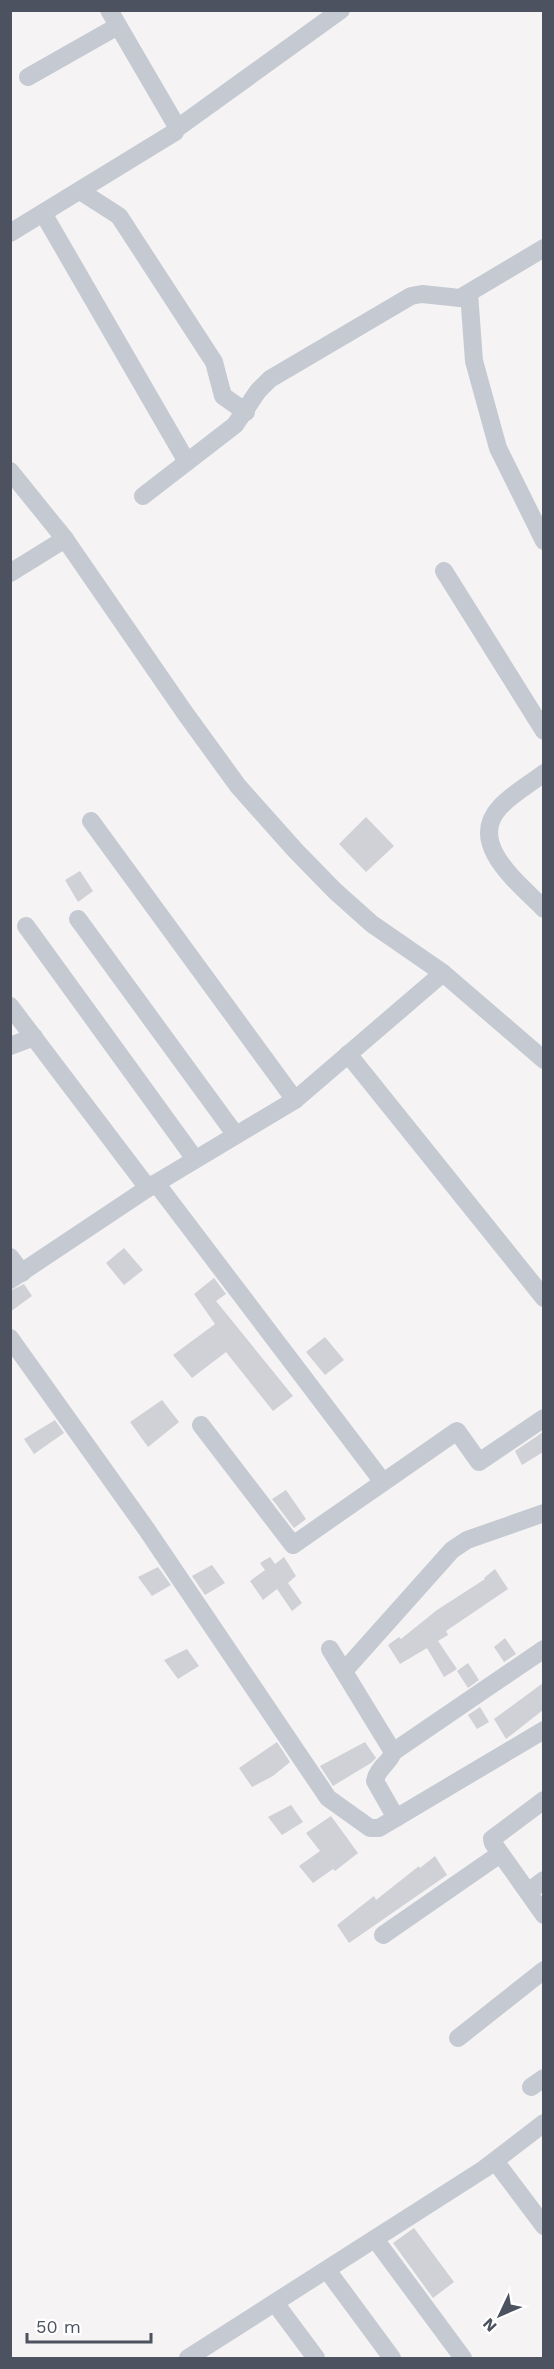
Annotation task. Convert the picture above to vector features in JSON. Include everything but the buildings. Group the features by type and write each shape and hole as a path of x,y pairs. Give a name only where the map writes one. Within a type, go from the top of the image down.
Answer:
{"street":[{"path":"10,233 172,135 176,129 341,10"},
{"path":"28,76 113,18 176,129"},
{"path":"80,191 119,216 214,362 223,396 246,412"},
{"path":"43,213 187,462"},
{"path":"143,496 235,425 246,412 258,391 270,379 411,297 423,294 460,298 543,248"},
{"path":"469,293 474,361 498,448 543,541"},
{"path":"10,471 65,539 238,786 334,891 372,924 442,973 543,1060"},
{"path":"10,573 65,539"},
{"path":"444,571 543,731"},
{"path":"543,773 499,808 489,825 489,838 498,861 543,909"},
{"path":"91,821 295,1100"},
{"path":"78,919 236,1134"},
{"path":"26,926 195,1159"},
{"path":"10,1257 16,1276 152,1185 295,1100 442,973"},
{"path":"11,1007 383,1482"},
{"path":"10,1046 34,1037"},
{"path":"348,1054 543,1298"},
{"path":"10,1338 147,1530 328,1798 370,1828 379,1828 543,1730"},
{"path":"201,1425 293,1545 457,1431 479,1462 543,1418"},
{"path":"344,1671 452,1550 466,1540 543,1513"},
{"path":"330,1649 393,1752"},
{"path":"396,1818 375,1781 379,1771 393,1752 543,1649"},
{"path":"543,1800 492,1839 492,1843 543,1915"},
{"path":"383,1935 500,1854"},
{"path":"528,1892 543,1880"},
{"path":"458,2038 543,1970"},
{"path":"189,2358 495,2161 543,2123"},
{"path":"495,2161 543,2226"},
{"path":"375,2239 463,2358"},
{"path":"327,2270 392,2358"},
{"path":"275,2303 316,2358"}]}
